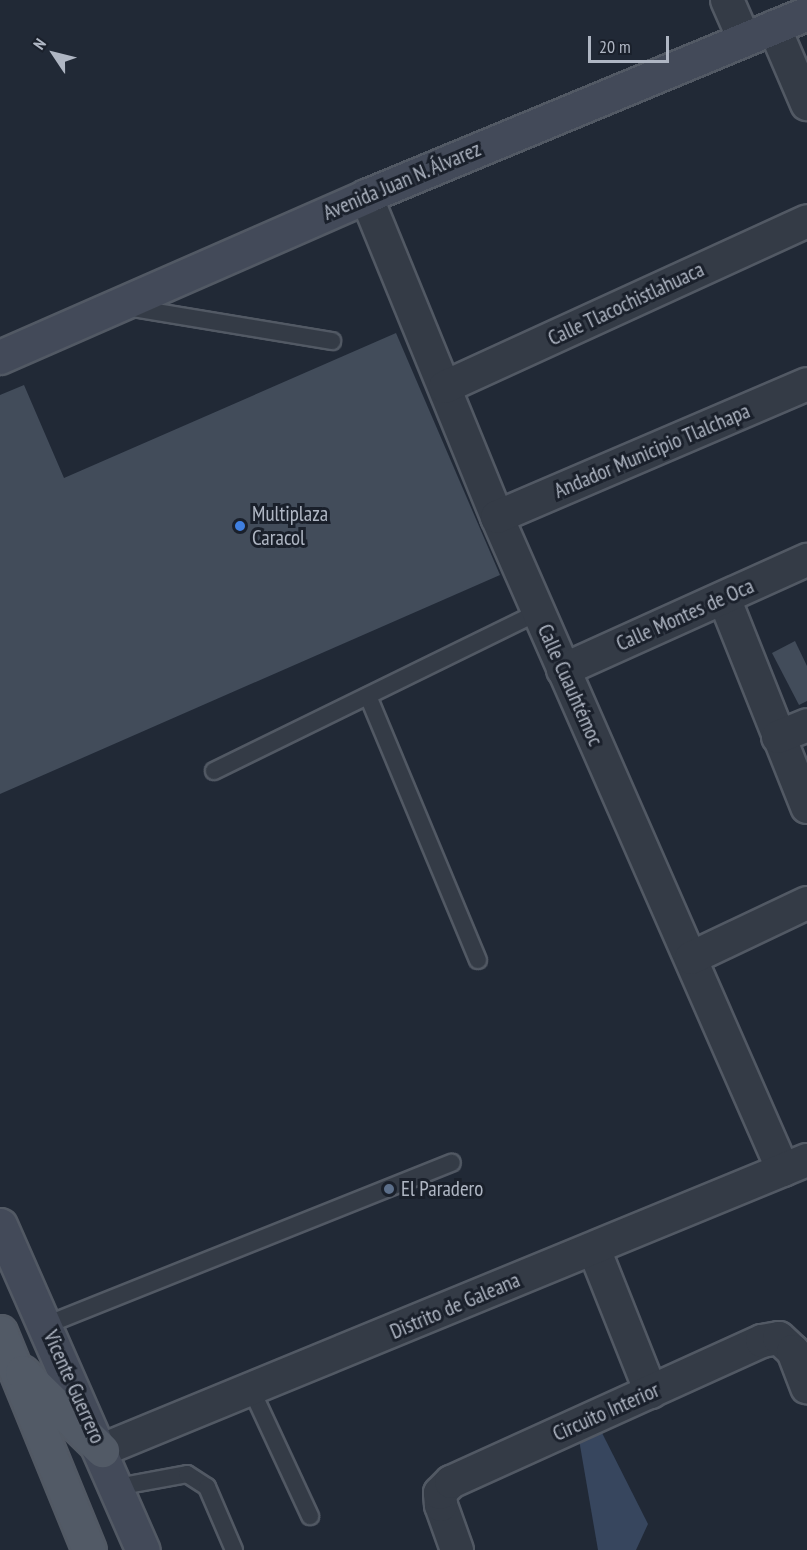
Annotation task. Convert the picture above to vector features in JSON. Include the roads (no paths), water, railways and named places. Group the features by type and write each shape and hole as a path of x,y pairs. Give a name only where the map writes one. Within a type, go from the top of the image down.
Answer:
{"main road":[{"name":"Avenida Juan N. Álvarez","path":"0,357 366,196 807,13"},
{"name":"Vicente Guerrero","path":"0,1225 102,1450 143,1550"},
{"path":"0,1332 89,1550"},
{"path":"12,1363 102,1450"}],"street":[{"path":"727,0 744,39"},
{"path":"774,27 807,104"},
{"name":"Calle Cuauhtémoc","path":"366,196 446,387 496,517 690,958 795,1165"},
{"name":"Calle Tlacochistlahuaca","path":"446,387 807,221"},
{"name":"Andador Municipio Tlalchapa","path":"496,517 807,384"},
{"name":"Calle Montes de Oca","path":"563,670 807,560"},
{"path":"724,598 807,807"},
{"path":"778,737 807,725"},
{"path":"690,958 807,903"},
{"name":"Distrito de Galeana","path":"102,1450 252,1391 795,1165"},
{"path":"594,1249 651,1392"},
{"name":"Circuito Interior","path":"457,1550 441,1505 440,1493 451,1482 651,1392 779,1338 792,1351 807,1387"}],"lane":[{"path":"117,305 332,341"},
{"path":"214,771 538,612"},
{"path":"368,696 478,960"},
{"path":"46,1325 452,1163"},
{"path":"252,1391 310,1516"},
{"path":"117,1487 187,1474 207,1487 234,1550"}],"water":[{"path":"597,1423 648,1524 636,1550 598,1550 577,1428"}],"place":[{"name":"Multiplaza Caracol","path":"240,526"},
{"name":"El Paradero","path":"389,1189"}]}
